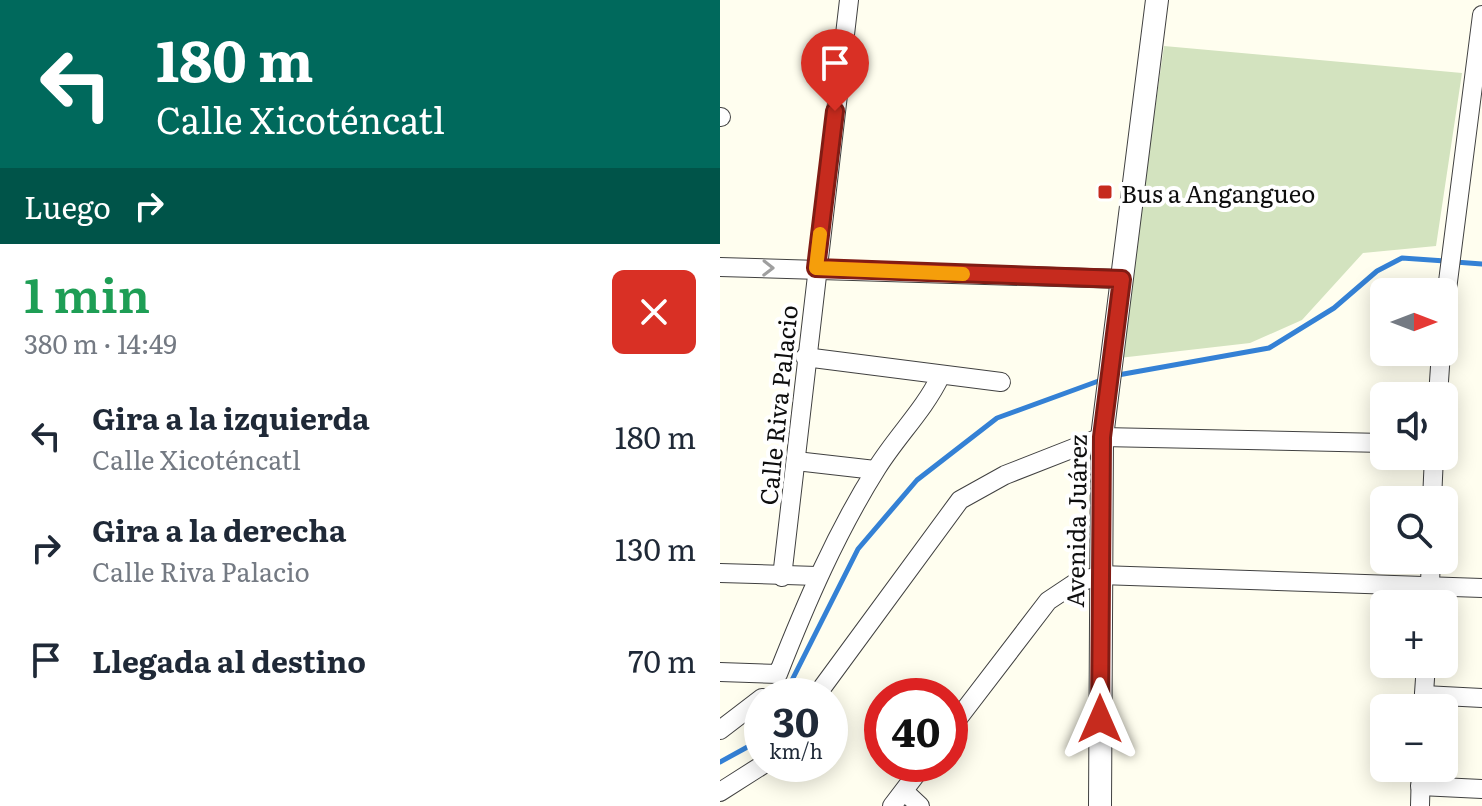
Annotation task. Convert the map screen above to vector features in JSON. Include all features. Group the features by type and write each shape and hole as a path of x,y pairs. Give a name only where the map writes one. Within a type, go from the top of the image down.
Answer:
{"street":[{"name":"Calle Riva Palacio","path":"782,577 805,357 849,0"},
{"name":"Avenida Juárez","path":"1100,806 1100,575 1105,389 1114,345 1157,0"},
{"path":"1447,278 1482,15"},
{"path":"720,267 1122,279"},
{"path":"805,357 940,377 1001,382"},
{"path":"775,678 817,576 875,470 929,400 940,377"},
{"path":"829,678 960,500 1005,475 1102,437 1370,443"},
{"path":"796,461 875,470"},
{"path":"720,573 817,576"},
{"path":"968,705 1048,601 1072,585 1100,575 1370,591"},
{"path":"1458,591 1482,588"},
{"path":"720,672 778,674"},
{"path":"1458,700 1482,698"},
{"path":"720,730 744,711"},
{"path":"727,806 720,793 744,777"},
{"path":"911,782 898,799 920,806"},
{"path":"1420,782 1420,806"},
{"path":"1446,782 1482,789"}],"green space":[{"path":"1164,46 1462,73 1436,246 1363,253 1302,320 1250,343 1119,358"}],"waterway":[{"path":"1118,375 1269,348 1334,308 1377,271 1402,258 1445,261"},
{"path":"1455,262 1482,264"},
{"path":"793,678 858,549 917,480 997,418 1104,379"},
{"path":"720,762 744,749"}],"slow traffic":[{"path":"820,234 816,268 963,274"}],"place":[{"name":"Bus a Angangueo","path":"1105,192"}],"route":[{"path":"835,111 816,268 1122,279 1105,389 1102,437 1100,719"}]}
